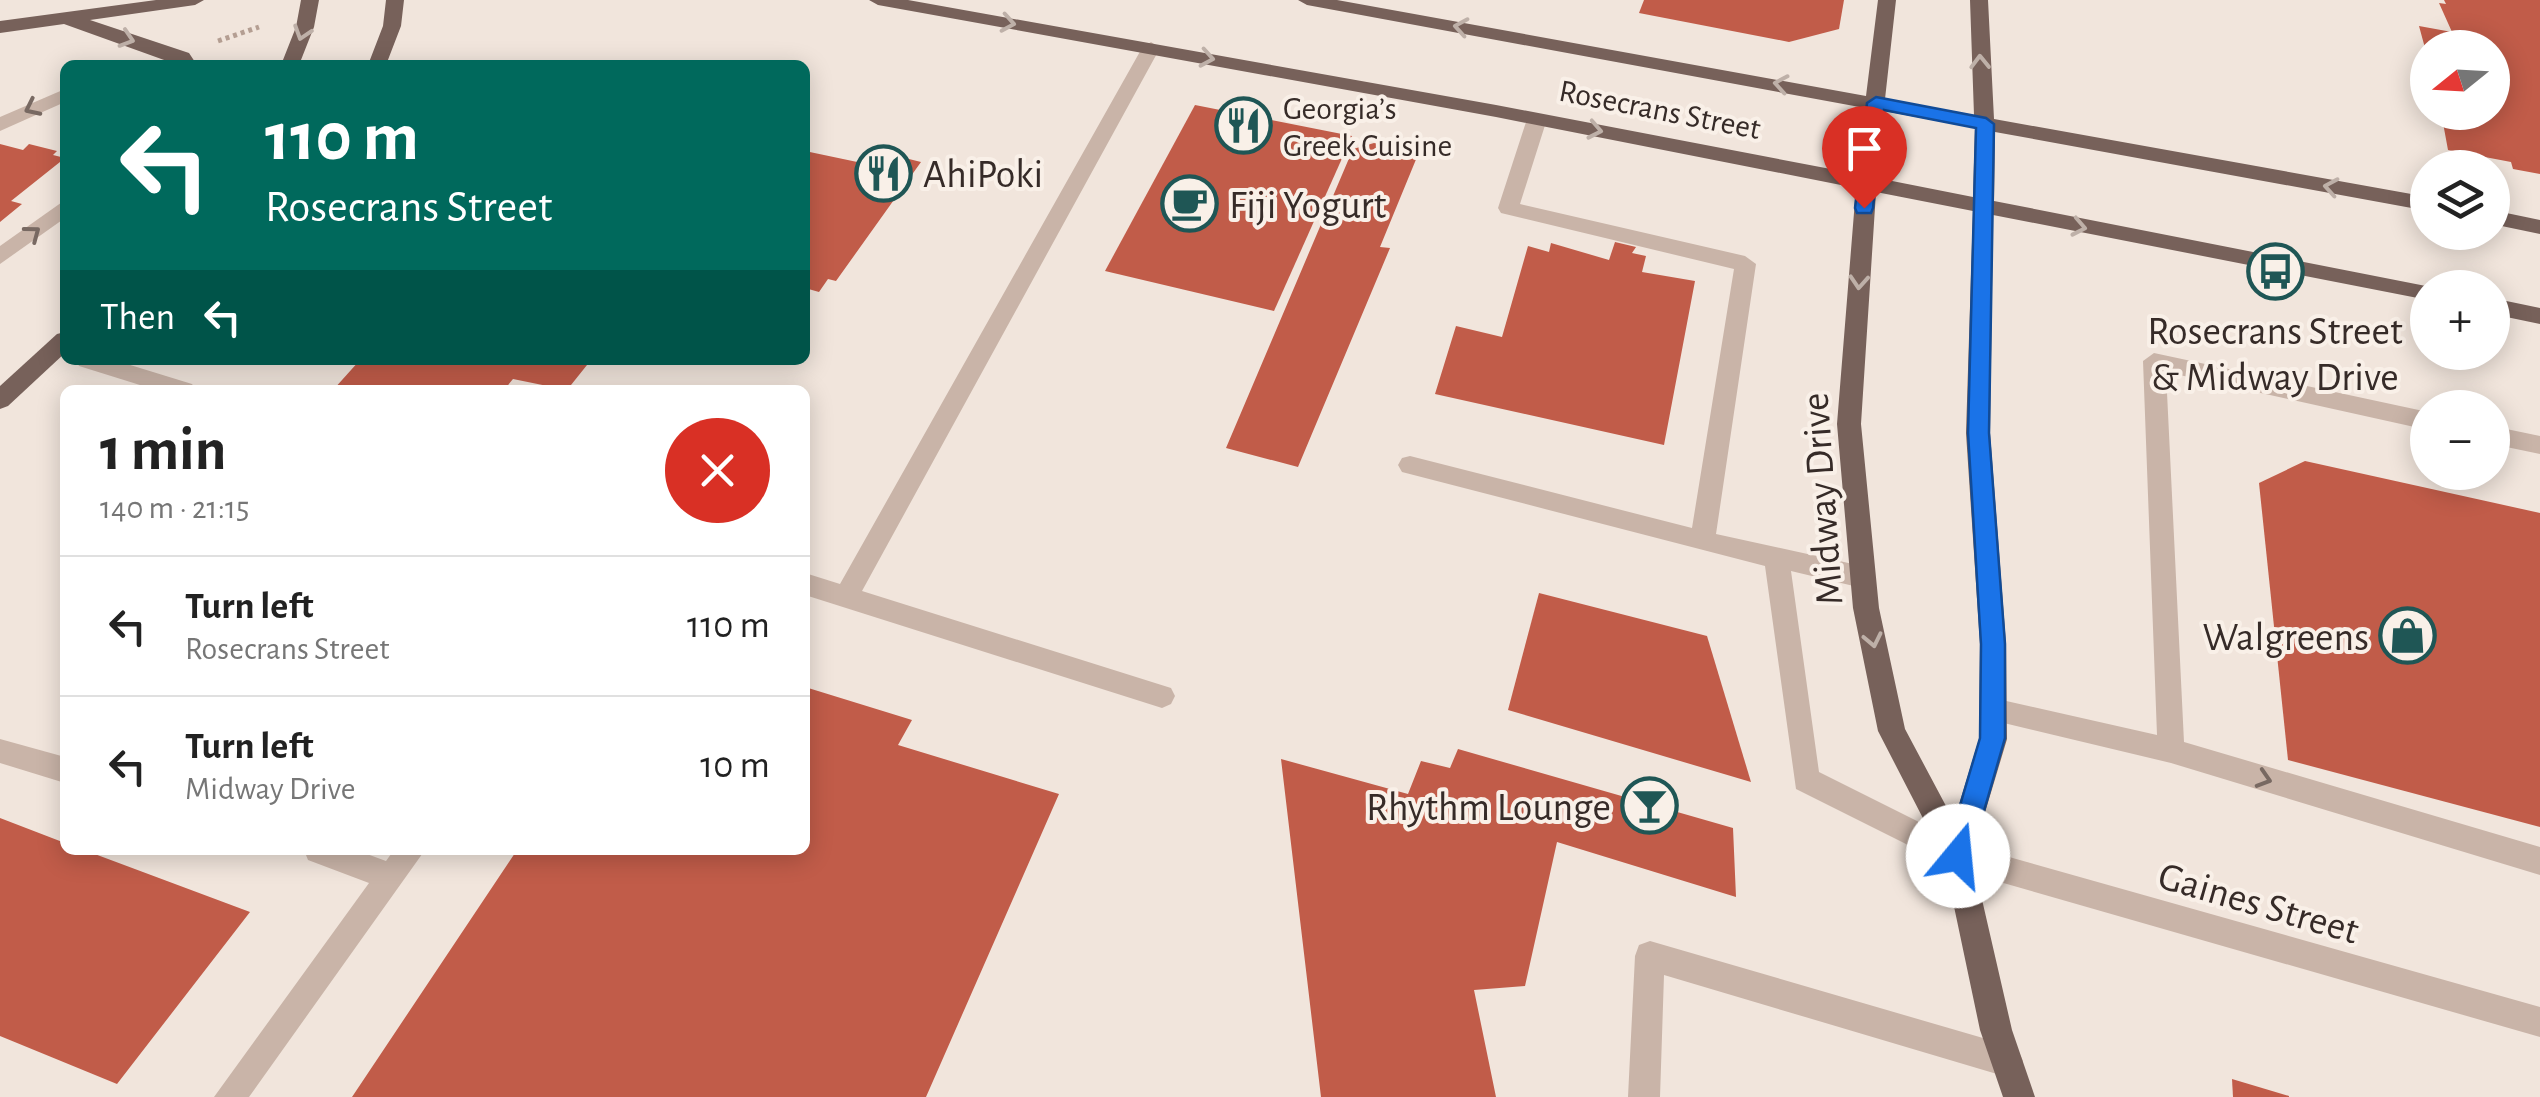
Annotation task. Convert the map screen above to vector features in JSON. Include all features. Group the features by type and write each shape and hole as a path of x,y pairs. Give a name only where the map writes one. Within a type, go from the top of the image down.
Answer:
{"main road":[{"path":"0,28 195,0"},
{"path":"292,60 310,0"},
{"path":"379,60 392,26 395,0"},
{"name":"Rosecrans Street","path":"878,0 1537,119 2410,289"},
{"name":"Rosecrans Street","path":"1307,0 1381,6 1986,124 2410,201"},
{"name":"Midway Drive","path":"1888,0 1866,184 1848,424 1862,577 1892,731 1958,856 1996,1030 2019,1097"},
{"name":"Midway Drive","path":"1958,856 1993,738 1993,644 1978,433 1986,124 1980,80 1979,0"},
{"path":"63,18 184,60"},
{"path":"2510,221 2540,227"},
{"path":"2510,310 2540,316"},
{"path":"0,400 60,350"}],"street":[{"path":"846,597 1151,48"},
{"path":"0,125 60,97"},
{"path":"1537,119 1508,208 1745,264 1702,540"},
{"path":"0,257 60,211"},
{"path":"2170,751 2154,362 2410,417"},
{"path":"103,365 168,385"},
{"path":"2510,439 2540,445"},
{"path":"1410,465 1862,577"},
{"name":"Gaines Street","path":"1776,558 1806,780 1958,856 2540,1022"},
{"path":"810,586 1162,696"},
{"path":"1993,710 2170,751 2540,860"},
{"path":"0,750 60,768"},
{"path":"332,855 392,877"},
{"path":"230,1097 407,855"},
{"path":"1644,1097 1650,956 2007,1061"}],"path":[{"path":"217,41 259,27"}],"building":[{"path":"1644,0 1844,0 1839,29 1789,42 1639,13"},
{"path":"2444,0 2540,0 2540,174 2513,169 2510,150 2448,150 2444,130 2510,130 2510,30 2451,30 2439,3 2446,4"},
{"path":"1195,105 1352,136 1274,311 1105,271"},
{"path":"1374,143 1400,148 1417,157 1380,247 1390,248 1298,467 1226,448 1353,149"},
{"path":"0,144 23,150 29,144 57,151 53,155 60,157 60,162 11,201 22,204 0,222"},
{"path":"873,150 921,162 836,281 828,279 819,292 810,289 810,152 862,163"},
{"path":"1615,242 1636,247 1632,253 1646,256 1642,272 1695,281 1664,445 1435,394 1456,326 1502,337 1528,246 1549,252 1551,243 1609,260"},
{"path":"356,365 587,365 571,385 513,379 508,385 338,385"},
{"name":"Walgreens","path":"2305,461 2410,484 2410,490 2436,490 2540,513 2540,827 2288,760 2259,483"},
{"path":"1539,593 1707,636 1751,782 1508,710"},
{"path":"810,689 912,720 898,745 1059,794 926,1097 352,1097 514,855 810,855"},
{"path":"1458,749 1733,828 1736,897 1557,842 1525,986 1474,990 1496,1097 1321,1097 1281,759 1408,794 1421,761 1450,768"},
{"path":"0,818 60,841 60,855 97,855 250,912 117,1084 0,1036"},
{"path":"2232,1079 2289,1096 2289,1097 2233,1097"}],"place":[{"name":"Georgia’s Greek Cuisine","path":"1244,126"},
{"name":"AhiPoki","path":"884,173"},
{"name":"Fiji Yogurt","path":"1190,204"},
{"name":"Rosecrans Street & Midway Drive","path":"2275,271"},
{"name":"Walgreens","path":"2408,636"},
{"name":"Rhythm Lounge","path":"1650,806"}],"route":[{"path":"1864,208 1876,103 1986,124 1978,433 1993,644 1993,738 1958,856"}]}
